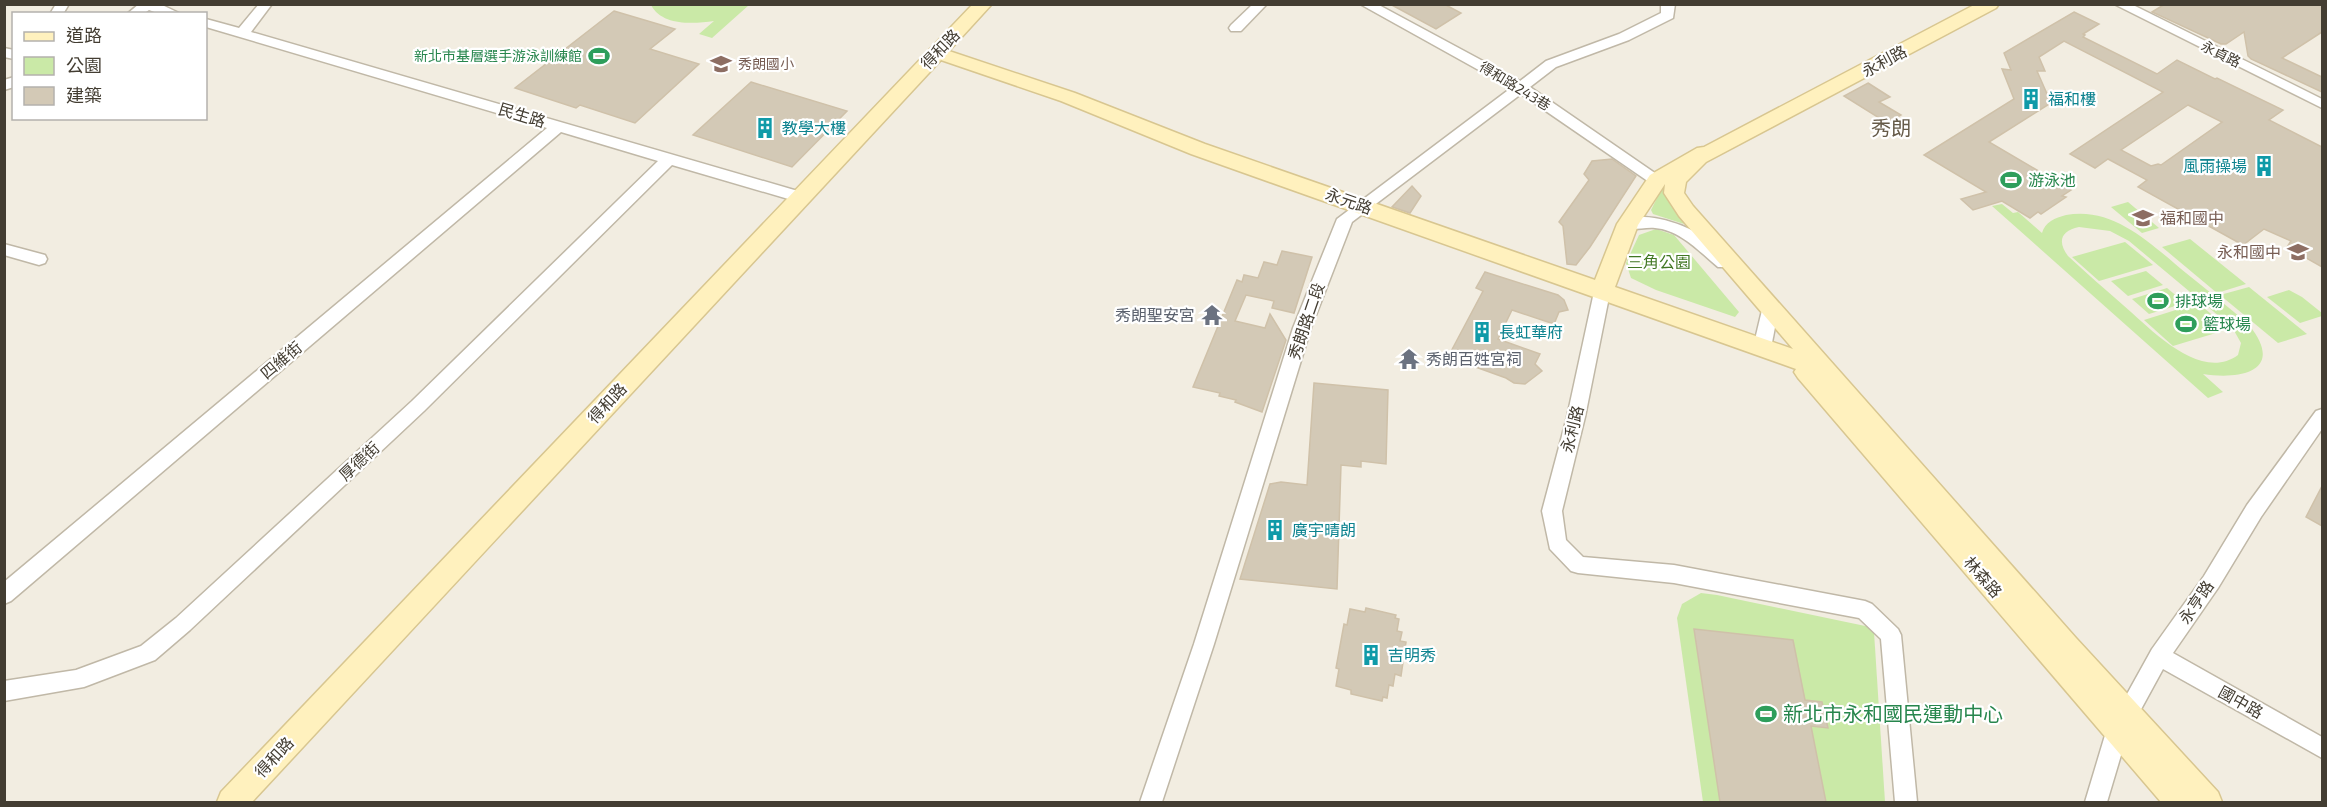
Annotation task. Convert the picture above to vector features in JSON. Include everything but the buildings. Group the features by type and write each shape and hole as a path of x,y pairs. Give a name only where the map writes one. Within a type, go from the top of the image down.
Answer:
{"street":[{"path":"242,34 267,4"},
{"name":"得和路","path":"232,802 749,250 802,198 983,4"},
{"path":"1236,28 1261,4"},
{"name":"得和路243巷","path":"1366,4 1521,87 1657,180"},
{"name":"秀朗路二段","path":"1151,802 1204,644 1302,328 1345,219 1428,159 1551,64 1624,37 1668,15 1668,4"},
{"name":"永利路","path":"1906,802 1891,635 1865,610 1674,574 1578,565 1557,543 1552,511 1576,417 1602,292 1628,224 1657,180 1704,153 1990,4"},
{"name":"永貞路","path":"2120,4 2322,104"},
{"path":"148,5 169,12"},
{"name":"民生路","path":"207,23 802,198"},
{"name":"永元路","path":"937,53 1068,97 1198,149 1773,351"},
{"name":"四維街","path":"4,595 559,126"},
{"name":"林森路","path":"1704,153 1676,180 1674,193 1686,211 2066,647 2180,802"},
{"name":"厚德街","path":"4,691 76,680 148,652 157,646 418,406 670,158"},
{"path":"1628,224 1647,221 1679,229 1694,237 1764,299 1773,351"},
{"path":"4,249 39,260"},
{"name":"林森路","path":"1773,351 1826,370"},
{"name":"林森路","path":"1773,351 1801,366 2122,722 2206,802"},
{"name":"永亨路","path":"2096,802 2122,722 2159,656 2211,582 2254,511 2322,416"},
{"name":"國中路","path":"2159,656 2322,748"}],"green space":[{"path":"651,5 749,5 712,38 699,34 714,21 688,23 670,20 656,12"},
{"path":"1664,189 1684,224 1653,214 1651,210 1661,190"},
{"path":"2128,202 2159,228 2142,233 2111,207"},
{"path":"2002,204 2013,213 2018,212 2042,233 2045,226 2054,219 2066,215 2084,214 2100,216 2131,230 2160,251 2249,325 2263,353 2261,362 2254,369 2244,373 2217,376 2203,374 2223,392 2208,398 1992,206","holes":["2079,227 2110,231 2129,241 2232,327 2241,343 2238,355 2223,362 2208,362 2192,358 2176,349 2082,269 2068,256 2063,246 2062,241 2065,234"]},
{"name":"三角公園","path":"1656,229 1674,235 1739,312 1735,317 1656,290 1631,278 1626,263 1639,235"},
{"name":"籃球場","path":"2190,239 2246,284 2217,293 2162,247"},
{"path":"2125,242 2153,265 2099,281 2072,257"},
{"name":"排球場","path":"2146,271 2163,285 2128,296 2111,281"},
{"name":"籃球場","path":"2249,287 2307,334 2278,343 2220,295"},
{"name":"排球場","path":"2167,288 2185,303 2149,314 2132,299"},
{"path":"2289,290 2302,297 2322,313 2322,316 2300,323 2267,297"},
{"name":"籃球場","path":"2198,303 2229,329 2173,346 2144,320"},
{"path":"1701,593 1870,627 1874,632 1885,802 1703,802 1677,618 1682,604"}],"place":[{"name":"新北市基層選手游泳訓練館","path":"599,56"},
{"name":"秀朗國小","path":"721,64"},
{"name":"福和樓","path":"2031,99"},
{"name":"教學大樓","path":"765,128"},
{"name":"風雨操場","path":"2264,166"},
{"name":"游泳池","path":"2011,180"},
{"name":"福和國中","path":"2143,218"},
{"name":"永和國中","path":"2298,252"},
{"name":"排球場","path":"2158,301"},
{"name":"秀朗聖安宮","path":"1212,315"},
{"name":"籃球場","path":"2186,324"},
{"name":"長虹華府","path":"1482,332"},
{"name":"秀朗百姓宮祠","path":"1409,359"},
{"name":"廣宇晴朗","path":"1275,530"},
{"name":"吉明秀","path":"1371,655"},
{"name":"新北市永和國民運動中心","path":"1766,714"}],"district":[{"name":"秀朗","path":"1891,128"}]}
